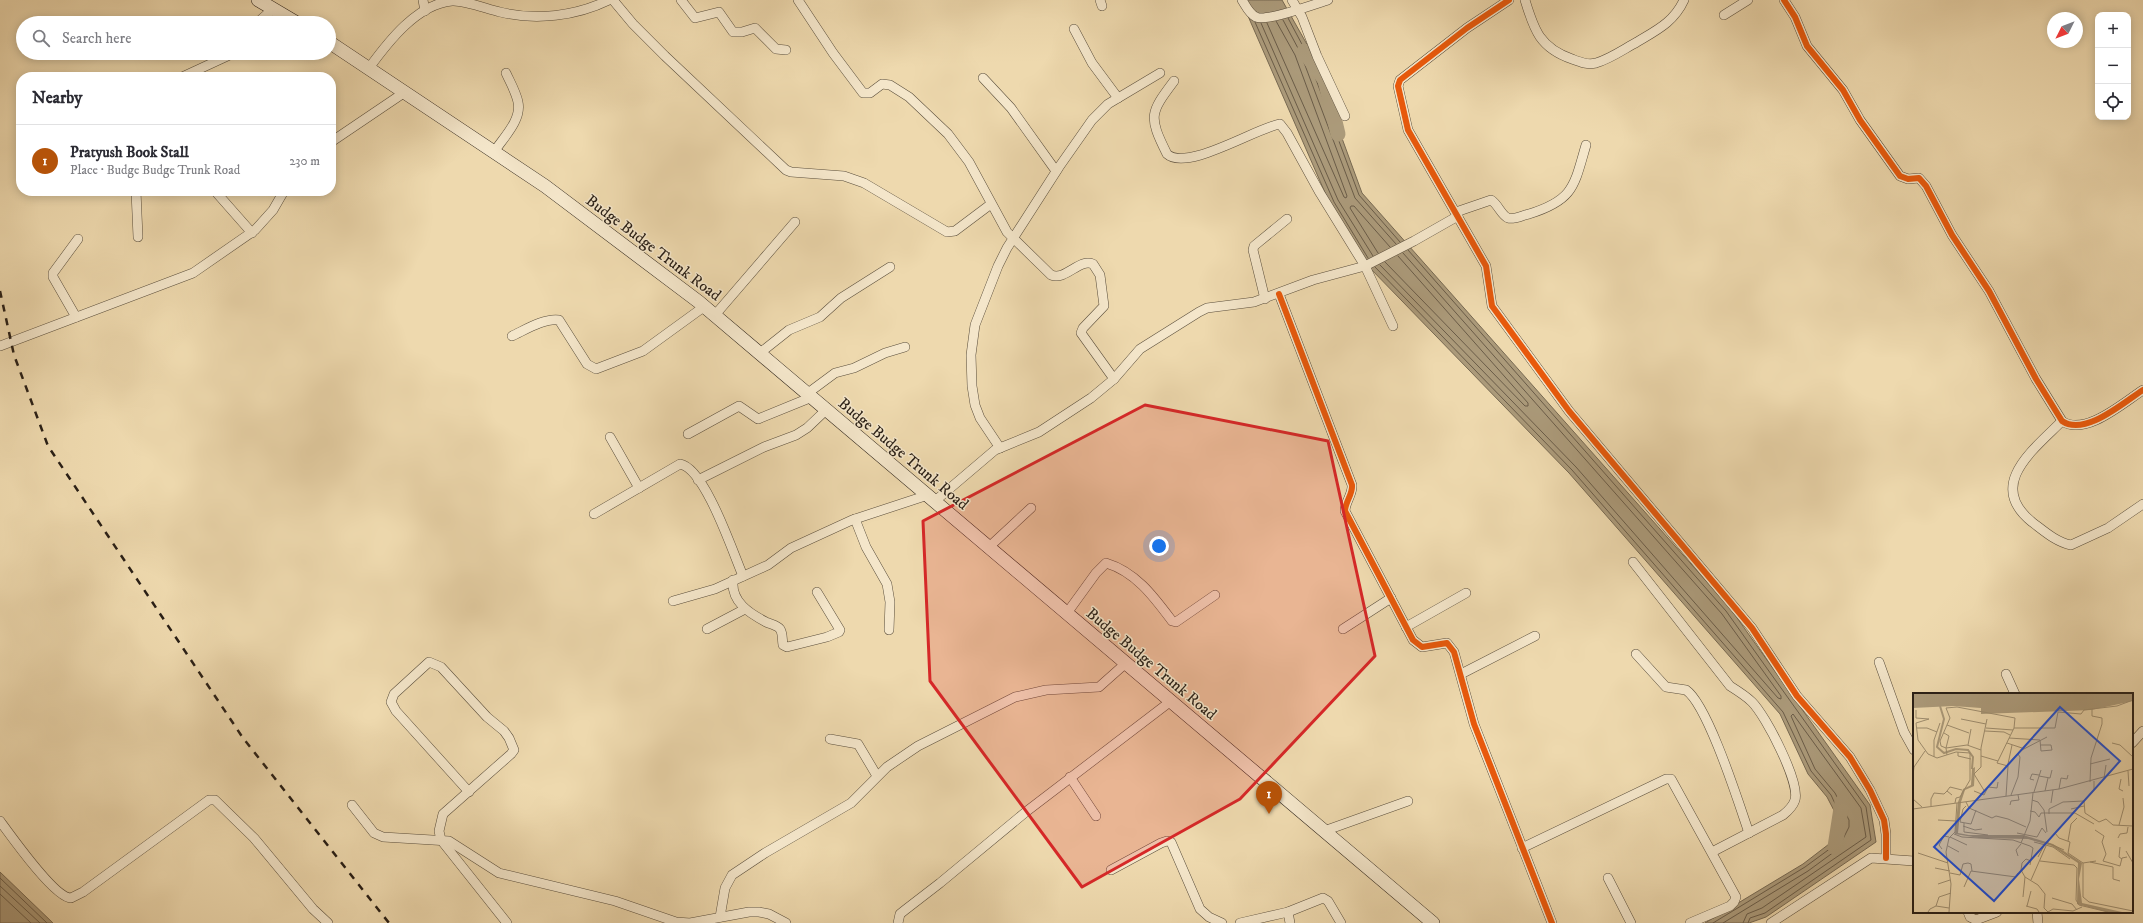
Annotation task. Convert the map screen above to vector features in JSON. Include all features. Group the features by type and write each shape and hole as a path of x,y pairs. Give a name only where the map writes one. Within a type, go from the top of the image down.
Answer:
{"main road":[{"path":"258,0 285,16"},
{"name":"Budge Budge Trunk Road","path":"336,47 545,186 710,311 1324,831 1429,922"}],"street":[{"path":"423,0 425,10"},
{"path":"369,68 384,47 400,30 425,10 443,3 454,1 506,14 552,16 589,8 609,0"},
{"path":"613,0 644,35 786,170 791,172 844,176 855,179 890,197 947,232 955,231 991,204"},
{"path":"681,0 695,18 719,12 733,32 742,32 755,28 776,49 786,50"},
{"path":"798,0 833,53 859,88 866,94 885,84 909,97 948,134 969,162 991,204 1013,238 1051,275 1056,277 1062,276 1084,264 1093,264 1100,275 1104,306 1083,328 1081,333 1114,379"},
{"path":"1242,0 1253,16 1260,18 1296,11 1328,0"},
{"path":"1292,0 1345,116"},
{"path":"1509,0 1467,28 1400,80 1398,83 1404,119 1408,130 1486,266 1492,306 1543,378 1752,628 1797,696 1850,757 1870,790 1884,820 1886,834 1886,858"},
{"path":"1525,0 1533,26 1550,48 1562,56 1589,64 1619,52 1666,25 1677,14 1684,0"},
{"path":"1724,15 1748,0"},
{"path":"1784,0 1796,17 1807,46 1843,90 1860,120 1900,176 1908,179 1919,178 1926,186 1937,210 1989,291 2036,379 2062,421 2066,424 2075,425 2101,419 2143,390"},
{"path":"265,16 273,9"},
{"path":"1074,29 1092,63 1118,98"},
{"path":"193,72 219,60"},
{"path":"494,152 512,126 517,113 518,102 506,73"},
{"path":"1000,448 980,418 975,406 972,386 971,354 975,325 998,266 1013,238 1035,207 1056,171 1092,120 1108,104 1160,73"},
{"path":"983,78 1011,108 1056,171"},
{"path":"1174,81 1154,109 1153,117 1167,154 1170,157 1181,158 1215,151 1269,127 1280,124 1288,133 1320,194 1367,265 1393,326"},
{"path":"336,139 405,92"},
{"path":"673,602 715,589 768,565 791,548 855,519 931,498 991,453 1040,432 1091,398 1114,379 1140,349 1199,312 1208,308 1244,305 1279,294 1313,280 1367,265 1406,246 1457,214 1491,200 1505,216 1513,218 1554,204 1570,192 1574,185 1586,145"},
{"path":"136,196 138,236"},
{"path":"219,196 252,233"},
{"path":"0,346 185,277 252,233 273,210 281,196"},
{"path":"1265,299 1253,250 1254,246 1287,219"},
{"path":"512,336 537,325 559,320 587,364 596,369 643,351 710,311 795,222"},
{"path":"76,317 53,277 53,273 78,239"},
{"path":"760,353 789,330 820,317 841,298 890,267"},
{"path":"1279,294 1352,485 1353,489 1345,506 1345,511 1413,640 1422,647 1447,642 1454,652 1474,724 1552,923"},
{"path":"688,434 739,406 758,419 810,395 835,373 854,368 905,347"},
{"path":"698,480 775,442 796,435 806,428 826,409"},
{"path":"2062,421 2032,451 2017,472 2012,487 2013,499 2018,509 2050,536 2071,545 2108,528 2143,504"},
{"path":"610,437 639,488"},
{"path":"594,514 680,464 686,467 708,493 743,576"},
{"path":"989,547 1031,508"},
{"path":"855,519 866,547 887,584 890,602 889,630"},
{"path":"1633,562 1730,686 1747,698 1759,710 1773,735 1792,778 1795,800 1791,808 1784,815 1712,852"},
{"path":"1067,613 1096,573 1106,563 1127,572 1141,583 1153,595 1172,620 1176,622 1215,595"},
{"path":"733,580 732,589 735,596 745,609 777,627 781,632 783,645 790,647 836,634 840,630 817,592"},
{"path":"1406,627 1466,593"},
{"path":"1343,629 1391,598"},
{"path":"707,629 745,609"},
{"path":"1461,674 1536,636"},
{"path":"1636,654 1666,688 1686,690 1694,698 1710,729 1748,833"},
{"path":"469,792 396,711 391,702 394,694 429,662 441,667 487,717 504,731 514,746 511,754 469,792 443,814 439,831 441,840 507,923"},
{"path":"1879,662 1904,732 1913,748"},
{"path":"720,917 725,888 732,875 765,853 851,803 877,776 899,758 918,746 1015,697 1046,690 1099,687 1126,663"},
{"path":"2006,674 2015,693"},
{"path":"898,923 900,914 1070,777 1171,701"},
{"path":"2133,742 2143,731"},
{"path":"830,739 858,744 877,776"},
{"path":"1070,777 1096,816"},
{"path":"1522,848 1666,779 1671,779 1676,784 1736,897 1730,906 1690,923"},
{"path":"0,821 49,883 61,895 71,898 83,892 210,800 215,800 254,838 313,909 328,923"},
{"path":"1324,831 1408,801"},
{"path":"352,805 374,833 383,837 441,840 458,845 499,873 561,886 608,899 676,922 690,923 720,917 760,912 768,914 786,923"},
{"path":"1111,870 1161,843 1171,842 1200,909 1222,923"},
{"path":"1771,923 1870,858 1913,861"},
{"path":"1608,878 1631,923"},
{"path":"1240,923 1288,912 1323,898 1328,901 1341,923"},
{"path":"1288,912 1290,923"},
{"path":"1968,913 1970,917 1976,920 1995,913"},
{"path":"2037,913 2038,923"}],"highlighted area":[{"path":"1145,405 1328,441 1375,656 1240,799 1082,887 930,681 923,521"}],"water":[{"path":"1241,0 1282,0 1309,48 1362,193 1730,608 1870,805 1876,842 1766,917 1749,923 1705,923 1803,864 1833,841 1841,824 1827,797 1808,774 1780,714 1569,473 1368,266 1330,204"},
{"path":"0,872 53,923 0,923"}],"waterway":[{"path":"1304,51 1325,80 1338,134"},
{"path":"1835,847 1842,802"}],"railway":[{"path":"0,291 14,355 48,446 243,738 389,923"}],"cycle path":[{"path":"1509,0 1467,28 1400,80 1398,86 1408,130 1486,266 1492,306 1569,411 1752,628 1797,696 1850,757 1870,790 1884,820 1886,834 1886,858"},
{"path":"1784,0 1795,17 1807,46 1843,90 1860,120 1900,176 1908,179 1919,178 1926,186 1952,235 1989,291 2036,379 2062,421 2071,425 2082,425 2093,421 2104,416 2143,390"},
{"path":"1279,294 1352,485 1345,511 1413,640 1422,647 1447,643 1454,652 1474,724 1552,923"}],"place":[{"name":"Pratyush Book Stall","path":"1269,814"}]}
